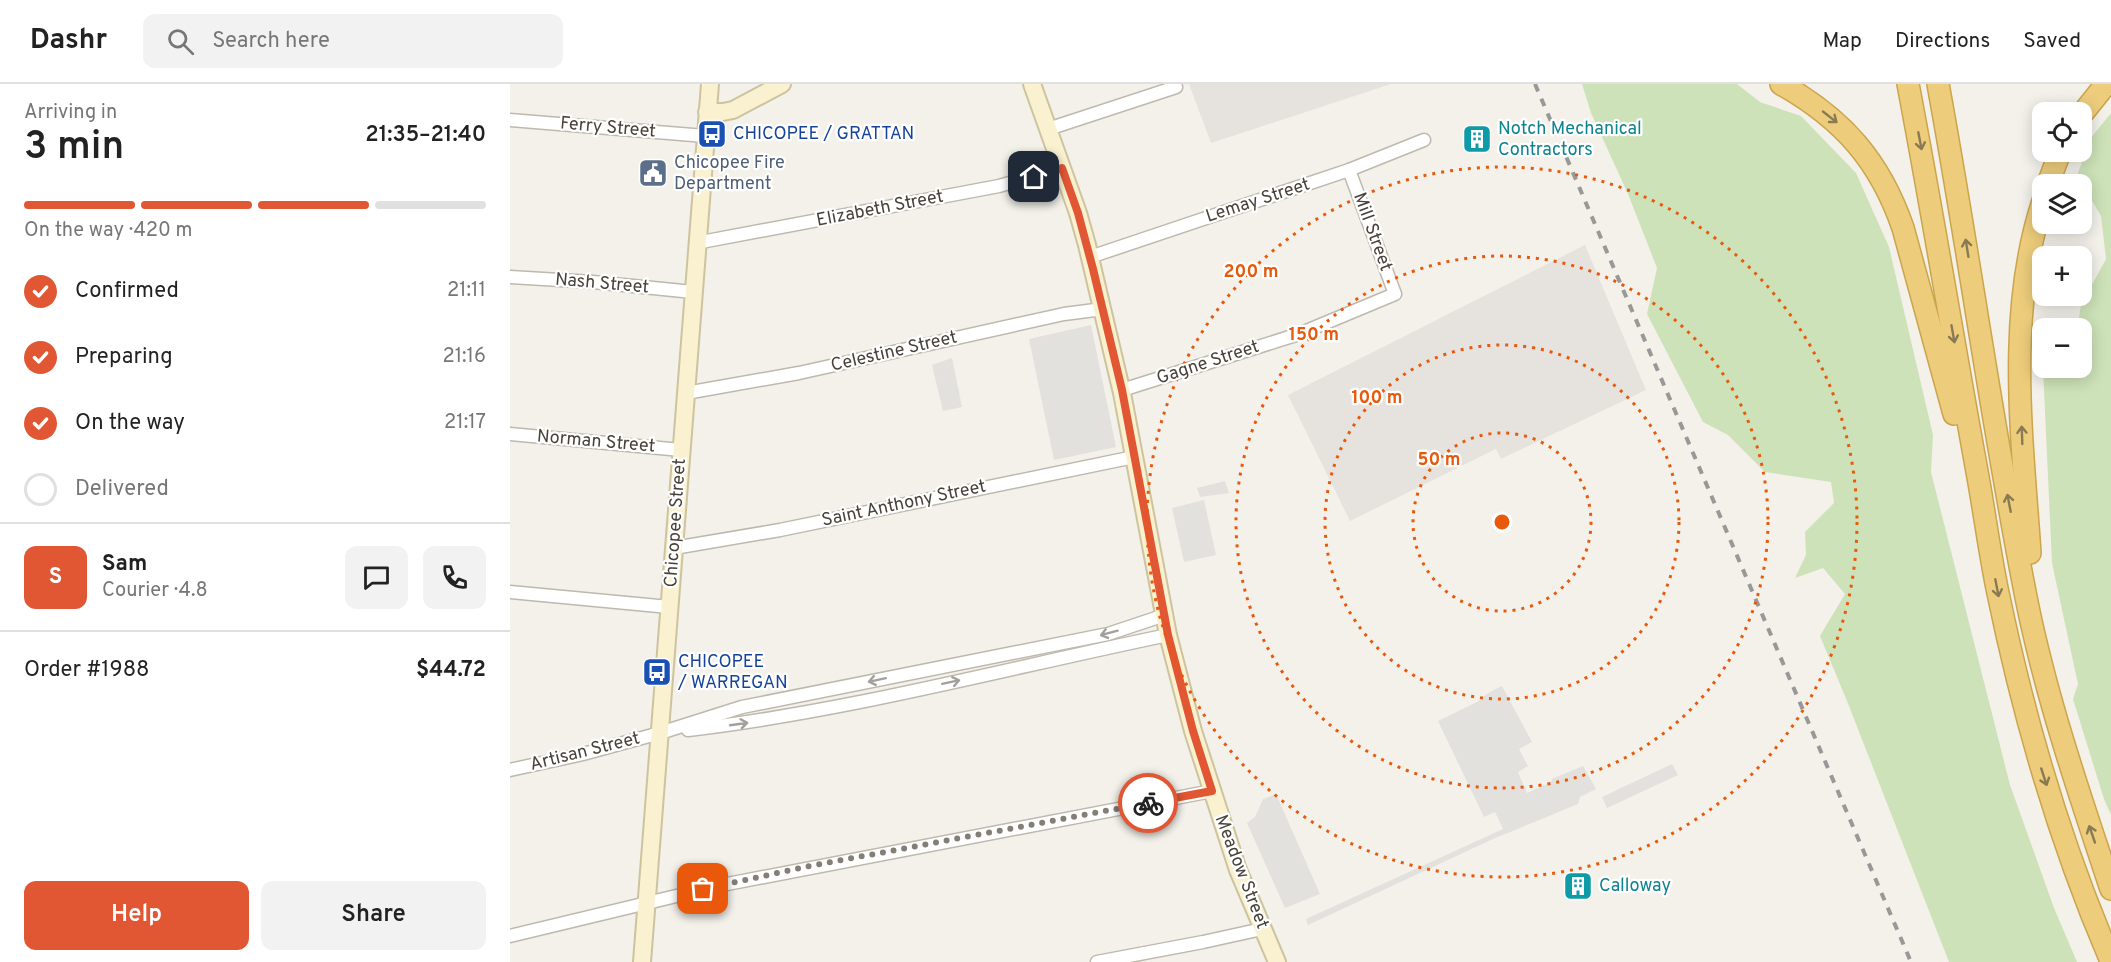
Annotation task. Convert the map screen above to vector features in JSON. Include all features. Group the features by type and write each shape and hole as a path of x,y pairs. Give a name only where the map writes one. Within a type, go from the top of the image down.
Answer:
{"highway":[{"path":"1781,84 1806,98 1837,122 1881,178 1894,202 1920,286 1988,544"},
{"path":"1908,84 1930,197 1988,544 2014,666 2034,745 2080,885 2111,961"},
{"path":"1938,84 1976,301 1992,413 2036,640 2050,698 2076,786 2111,889"},
{"path":"2092,102 2106,84"},
{"path":"2033,234 2023,296 2019,364 2036,640"}],"main road":[{"name":"Chicopee Street","path":"642,962 710,84"},
{"path":"708,112 733,110 782,84"},
{"name":"Meadow Street","path":"1032,84 1078,213 1103,309 1122,390 1168,635 1193,731 1242,879 1277,962"}],"street":[{"path":"1048,129 1176,85"},
{"name":"Ferry Street","path":"510,120 705,136"},
{"name":"Lemay Street","path":"1090,257 1349,170 1424,140"},
{"name":"Elizabeth Street","path":"696,243 999,186 1062,168"},
{"name":"Mill Street","path":"1349,170 1395,294"},
{"name":"Nash Street","path":"510,277 693,292"},
{"name":"Gagne Street","path":"1122,390 1299,334 1395,294"},
{"name":"Celestine Street","path":"686,393 799,373 1064,314 1103,309"},
{"name":"Norman Street","path":"510,434 681,450"},
{"name":"Saint Anthony Street","path":"674,548 780,530 1134,457"},
{"path":"510,592 669,607"},
{"path":"660,733 742,706 1108,634 1164,615"},
{"path":"660,733 743,723 796,713 1024,668 1168,635"},
{"path":"1021,652 1024,668"},
{"path":"911,673 915,690"},
{"path":"794,697 796,713"},
{"name":"Artisan Street","path":"510,770 583,754 660,733"},
{"path":"510,936 810,866 1212,791"},
{"path":"1096,962 1262,929"}],"shaded area":[{"path":"1189,84 1391,84 1211,143"},
{"path":"1585,245 1646,390 1501,459 1496,449 1350,521 1288,395"},
{"path":"1091,325 1116,447 1054,460 1029,339"},
{"path":"952,358 962,407 943,411 932,365"},
{"path":"1225,481 1229,493 1200,497 1197,488"},
{"path":"1204,500 1216,555 1184,562 1172,508"},
{"path":"1502,686 1532,742 1519,749 1528,766 1518,772 1527,793 1583,766 1596,789 1580,797 1578,804 1493,839 1308,925 1306,919 1503,829 1495,812 1484,817 1438,721 1477,702"},
{"path":"1672,764 1678,775 1607,808 1602,797"},
{"path":"1276,794 1320,894 1285,908 1247,823 1255,817 1263,799"}],"green space":[{"path":"1582,84 1737,84 1760,102 1801,116 1856,173 1889,247 1933,435 1931,472 2010,785 2054,908 2077,962 1949,962 1820,636 1845,594 1823,568 1795,578 1806,555 1805,532 1834,503 1831,482 1765,472 1728,435 1703,422 1647,314 1657,268 1628,194 1591,113"},
{"path":"2111,113 2111,815 2073,699 2078,684 2052,563 2043,378 2092,378 2092,318 2079,318 2081,306 2092,306 2092,285 2106,259 2101,216 2092,201 2092,174 2078,174 2082,162 2092,162 2092,137"}],"railway":[{"path":"1535,84 1911,962"}],"way so far":[{"path":"703,889 810,866 1148,803"}],"place":[{"name":"CHICOPEE / GRATTAN","path":"712,134"},
{"name":"Notch Mechanical Contractors","path":"1477,139"},
{"name":"Chicopee Fire Department","path":"653,173"},
{"name":"CHICOPEE / WARREGAN","path":"657,672"},
{"name":"Calloway","path":"1578,886"}],"route":[{"path":"1034,177 1062,168 1078,213 1122,390 1168,635 1193,731 1212,791 1148,803"}]}
